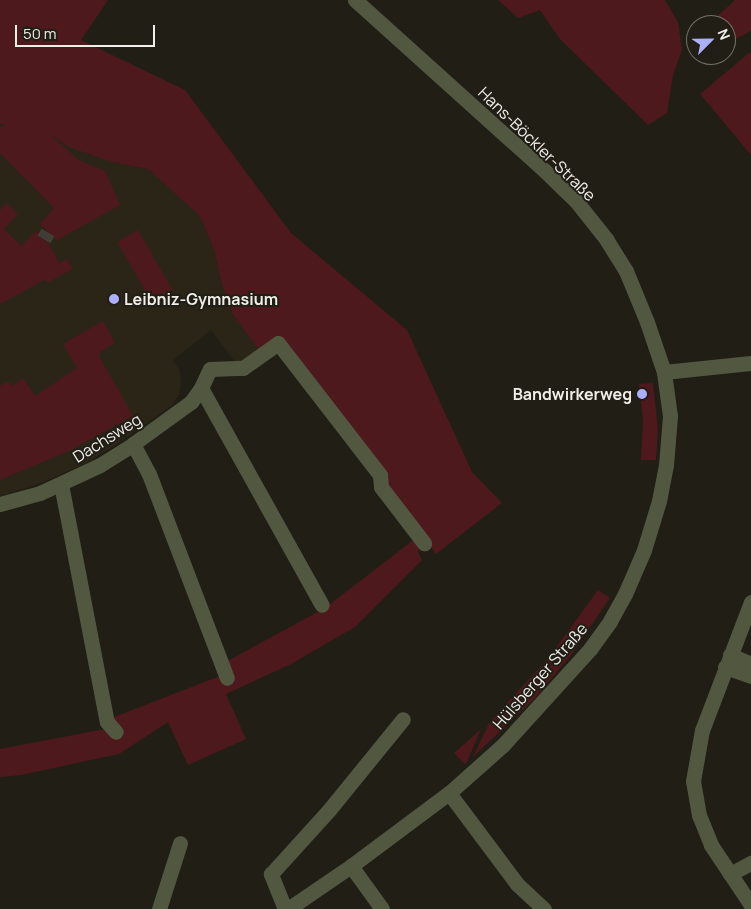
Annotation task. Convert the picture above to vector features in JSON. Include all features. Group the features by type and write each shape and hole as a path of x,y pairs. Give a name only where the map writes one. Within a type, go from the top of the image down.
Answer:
{"street":[{"name":"Hans-Böckler-Straße","path":"355,0 545,170 576,201 607,240 626,271 647,322 664,372"},
{"name":"Dachsweg","path":"0,504 18,500 61,484 100,465 133,444 191,402 201,388 210,369 243,368 278,343 380,475 381,487 424,543"},
{"path":"664,372 751,363"},
{"name":"Hülsberger Straße","path":"286,909 351,866 449,793 503,745 567,676 610,622 625,594 644,550 660,501 666,465 670,416 664,372"},
{"path":"201,388 322,605"},
{"path":"133,444 149,474 227,678"},
{"path":"61,484 106,722 116,732"},
{"path":"751,602 702,730 693,781 699,815 712,846 751,905"},
{"path":"728,661 751,664"},
{"path":"728,661 751,676"},
{"path":"286,909 271,874 329,810 402,719"},
{"path":"449,793 517,884 544,909"},
{"path":"159,909 180,842"},
{"path":"730,874 751,863"},
{"path":"351,866 382,909"}],"shaded area":[{"path":"0,0 108,0 81,40 185,90 291,233 407,330 472,472 502,503 436,554 384,486 278,336 259,350 232,313 222,285 214,250 200,216 148,169 112,162 69,147 50,134 78,160 105,171 120,205 57,240 40,224 54,208 0,153 0,127 5,124 0,124"},
{"path":"498,0 665,0 678,22 682,50 673,75 667,113 648,125 560,39 540,10 518,18"},
{"path":"735,0 751,0 751,31 736,39 736,15 719,15"},
{"path":"750,52 751,155 700,94"},
{"name":"Leibniz-Gymnasium","path":"0,124 37,125 112,162 148,169 167,184 200,216 214,250 222,285 232,313 259,350 238,366 211,330 173,360 179,369 181,382 179,394 172,405 120,442 84,464 41,483 0,496"},
{"path":"7,203 18,214 4,229 21,246 36,231 49,244 59,263 67,259 72,269 49,282 44,280 0,304 0,210"},
{"path":"138,230 172,290 152,302 117,242"},
{"path":"103,321 115,343 100,352 99,356 133,416 71,450 0,480 0,386 8,381 12,386 23,378 35,396 77,368 63,344"},
{"path":"653,383 658,430 656,460 641,460 643,420 639,384"},
{"path":"416,538 420,543 418,552 422,560 355,627 291,664 226,694 246,739 188,765 168,722 119,754 21,775 0,777 0,749 105,729 104,721 225,674 222,664 325,608"},
{"path":"598,590 610,598 571,655 534,699 473,757 490,721 547,660"},
{"path":"481,729 467,762 465,764 454,753"}],"tunnel":[{"path":"44,239 48,232"}],"place":[{"name":"Leibniz-Gymnasium","path":"114,299"},
{"name":"Bandwirkerweg","path":"642,394"}]}
